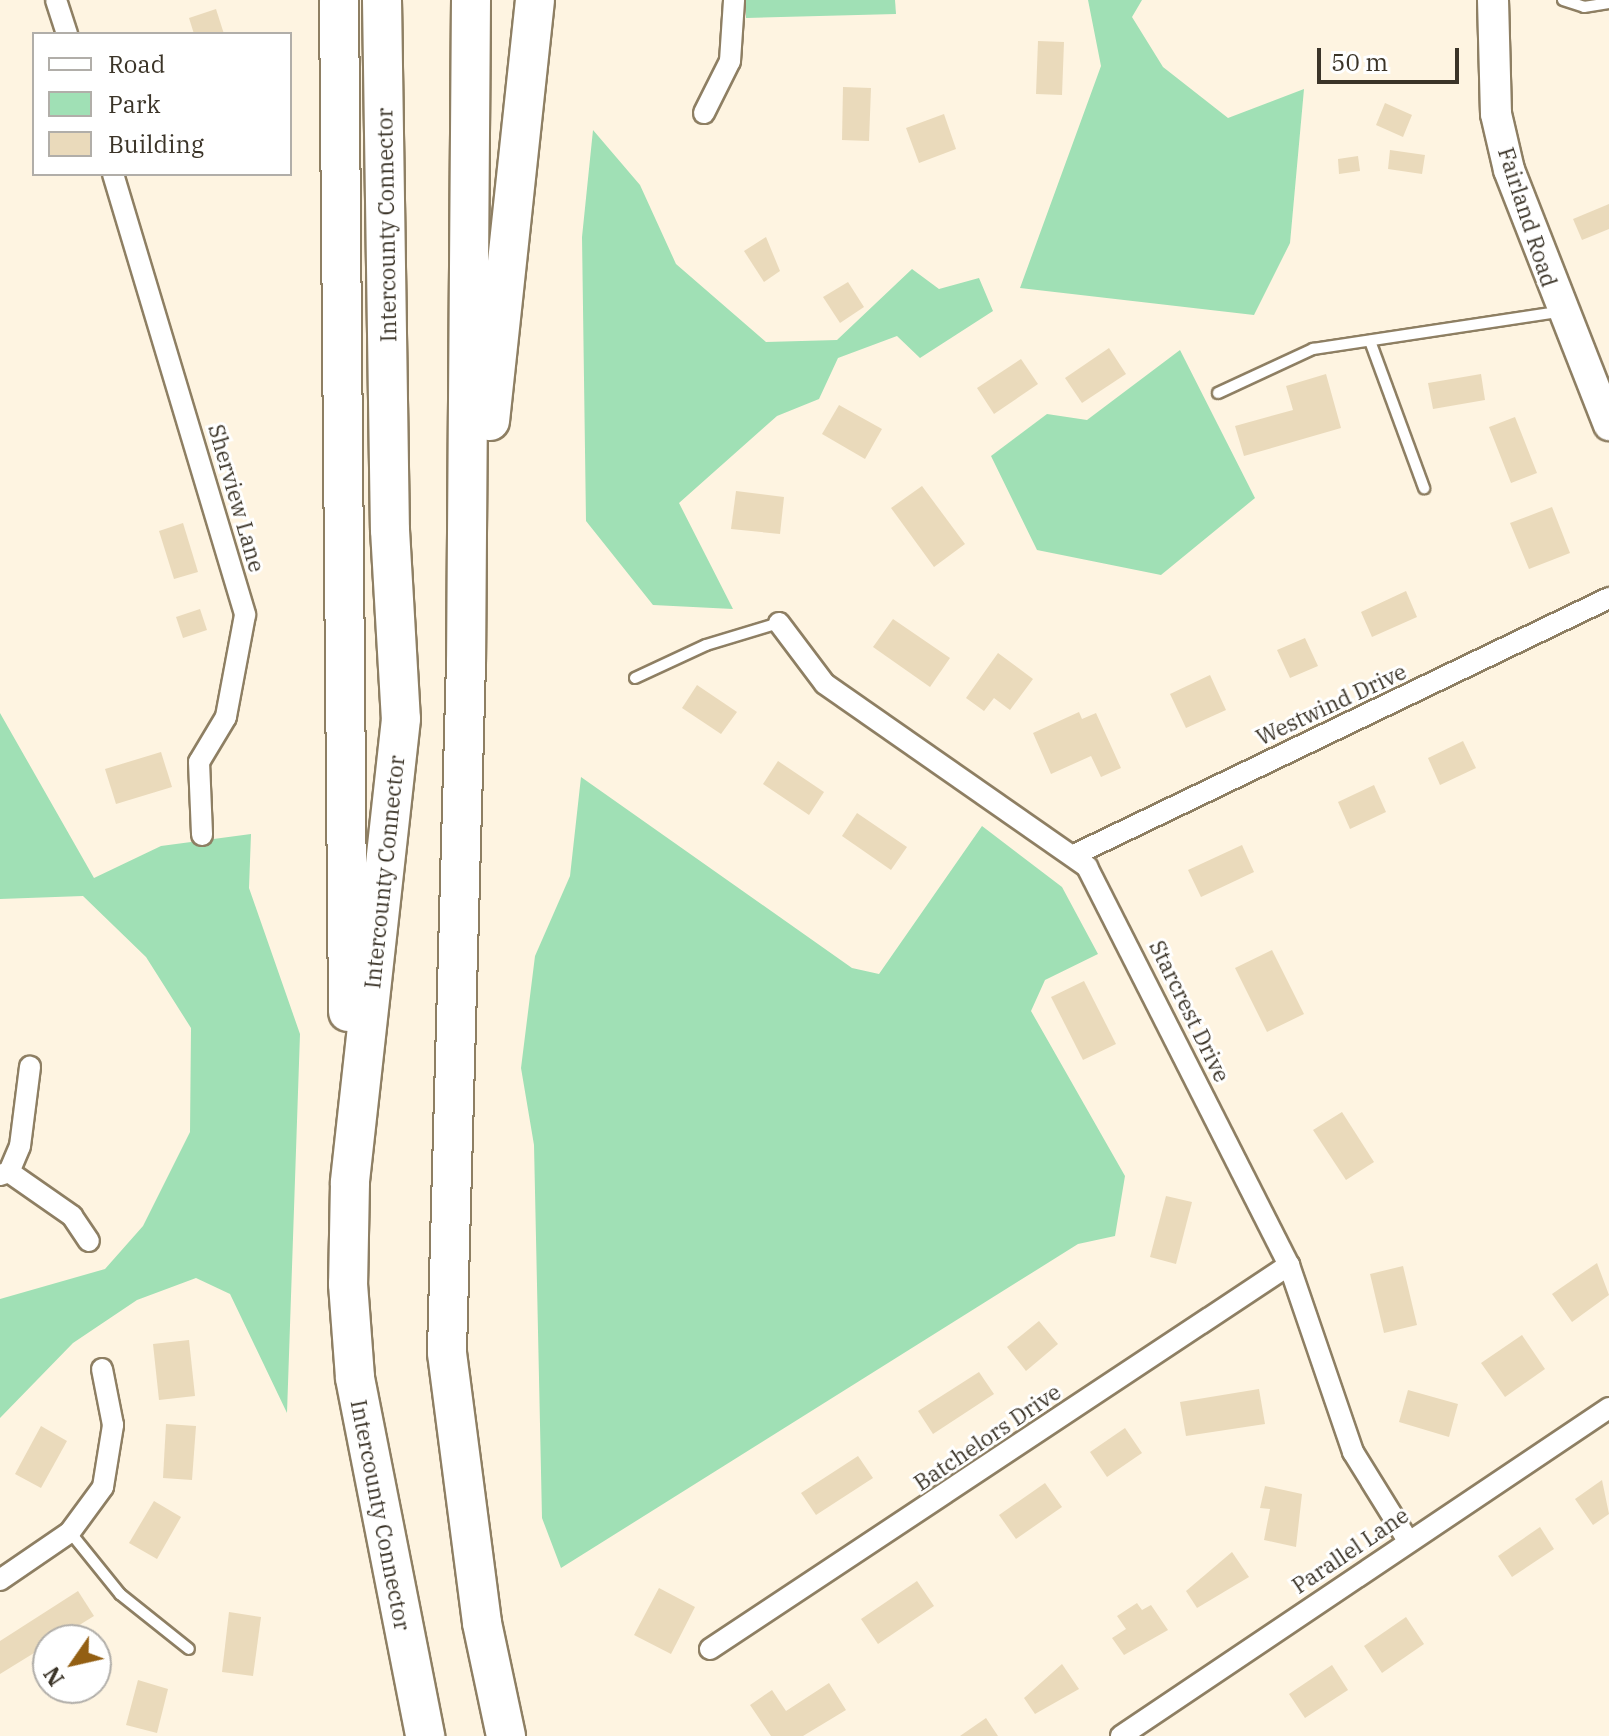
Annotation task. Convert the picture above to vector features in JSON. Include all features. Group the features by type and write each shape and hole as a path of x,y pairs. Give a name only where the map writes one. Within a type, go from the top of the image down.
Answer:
{"highway":[{"path":"339,0 350,1183"},
{"name":"Intercounty Connector","path":"382,0 390,530 401,719 350,1183 355,1378 425,1736"},
{"path":"471,0 466,662 447,1353 482,1623 506,1736"},
{"path":"466,662 535,0"}],"main road":[{"name":"Fairland Road","path":"1493,0 1496,114 1561,312 1609,425"}],"street":[{"path":"56,0 66,32"},
{"path":"704,113 730,61 734,0"},
{"name":"Sherview Lane","path":"114,176 245,615 226,717 199,762 202,835"},
{"name":"Westwind Drive","path":"1074,855 1609,598"},
{"name":"Starcrest Drive","path":"779,623 825,684 1074,855 1125,934 1289,1265 1353,1452 1407,1539"},
{"path":"30,1067 20,1146 4,1174 72,1216 89,1241"},
{"name":"Batchelors Drive","path":"710,1649 1289,1265"},
{"path":"0,1580 70,1532 103,1487 113,1425 102,1369"},
{"name":"Parallel Lane","path":"1121,1736 1407,1539 1609,1408"}],"lane":[{"path":"1563,0 1584,7 1609,3"},
{"path":"1218,393 1313,349 1561,312"},
{"path":"1370,341 1424,488"},
{"path":"635,678 706,645 779,623"},
{"path":"70,1532 120,1594 189,1649"}],"green space":[{"path":"746,0 895,0 896,14 746,18"},
{"path":"1088,0 1142,0 1132,17 1163,67 1228,118 1304,89 1290,243 1254,315 1020,288 1101,66"},
{"path":"593,130 640,185 676,264 766,342 837,340 912,269 939,289 979,278 993,311 920,358 897,336 838,358 819,399 777,416 679,503 733,609 653,605 586,521 582,237"},
{"path":"1180,350 1255,498 1161,575 1037,550 991,456 1047,414 1087,420"},
{"path":"0,713 94,878 161,846 251,834 249,888 300,1034 287,1413 230,1294 196,1278 137,1300 73,1343 0,1418 0,1299 105,1269 143,1226 190,1132 191,1028 146,957 83,896 0,899"},
{"path":"581,777 852,968 879,974 982,826 1062,887 1098,954 1045,980 1031,1011 1125,1176 1115,1236 1078,1244 561,1568 542,1518 534,1145 521,1068 535,956 570,876"}],"building":[{"path":"216,9 223,32 193,32 189,18"},
{"path":"1038,41 1064,42 1062,95 1036,94"},
{"path":"843,87 871,88 869,141 842,140"},
{"path":"1385,103 1412,115 1403,137 1376,125"},
{"path":"944,114 956,149 919,163 906,128"},
{"path":"1390,150 1425,155 1422,174 1388,169"},
{"path":"1358,156 1360,171 1339,174 1338,159"},
{"path":"1609,204 1609,229 1582,240 1573,219"},
{"path":"766,237 780,271 764,282 744,251"},
{"path":"848,282 864,307 840,323 823,297"},
{"path":"1109,348 1126,374 1082,403 1065,378"},
{"path":"1021,359 1038,384 994,414 977,388"},
{"path":"1326,374 1341,428 1244,456 1235,426 1293,410 1286,386"},
{"path":"1481,374 1485,400 1433,409 1428,383"},
{"path":"839,405 882,429 865,459 822,434"},
{"path":"1515,417 1537,473 1511,483 1489,427"},
{"path":"922,486 965,544 934,567 891,508"},
{"path":"736,491 784,497 780,534 731,529"},
{"path":"1552,507 1570,553 1529,569 1510,523"},
{"path":"183,523 198,572 174,579 159,531"},
{"path":"1406,591 1417,617 1372,637 1361,612"},
{"path":"200,609 207,630 183,638 176,617"},
{"path":"893,619 950,658 930,687 873,647"},
{"path":"1305,638 1318,666 1290,678 1277,650"},
{"path":"998,653 1033,679 1010,710 994,698 984,711 966,698"},
{"path":"1210,675 1226,710 1186,728 1170,694"},
{"path":"697,685 737,712 721,734 682,708"},
{"path":"1079,712 1082,719 1096,713 1121,768 1101,777 1091,756 1051,774 1033,733"},
{"path":"1463,741 1476,768 1440,785 1428,758"},
{"path":"161,752 172,787 116,804 105,769"},
{"path":"778,761 824,792 809,815 763,784"},
{"path":"1374,785 1386,812 1350,829 1338,802"},
{"path":"857,813 907,847 891,870 842,836"},
{"path":"1242,845 1254,872 1201,897 1188,870"},
{"path":"1272,950 1304,1014 1267,1032 1235,968"},
{"path":"1084,981 1116,1044 1083,1060 1051,997"},
{"path":"1342,1112 1374,1162 1346,1180 1313,1130"},
{"path":"1166,1196 1192,1202 1176,1264 1150,1257"},
{"path":"1597,1263 1609,1295 1572,1322 1552,1294"},
{"path":"1403,1266 1417,1325 1384,1333 1370,1274"},
{"path":"1039,1321 1058,1344 1026,1371 1007,1347"},
{"path":"1522,1335 1545,1369 1505,1397 1481,1363"},
{"path":"189,1340 195,1396 159,1400 153,1344"},
{"path":"979,1372 994,1394 933,1434 918,1411"},
{"path":"1259,1389 1265,1424 1186,1436 1180,1402"},
{"path":"1408,1390 1458,1404 1449,1437 1399,1422"},
{"path":"166,1424 196,1426 192,1480 163,1478"},
{"path":"41,1426 67,1441 41,1488 15,1474"},
{"path":"1125,1428 1142,1453 1107,1477 1090,1452"},
{"path":"858,1456 873,1478 816,1515 801,1493"},
{"path":"1602,1480 1609,1514 1593,1525 1575,1499"},
{"path":"1045,1483 1062,1507 1016,1539 999,1515"},
{"path":"1265,1486 1302,1494 1296,1547 1264,1540 1270,1509 1260,1508"},
{"path":"154,1501 181,1517 157,1559 129,1543"},
{"path":"1540,1527 1554,1549 1512,1577 1498,1556"},
{"path":"1232,1552 1249,1577 1197,1608 1186,1591"},
{"path":"917,1581 934,1606 878,1644 861,1619"},
{"path":"659,1588 695,1607 671,1654 634,1635"},
{"path":"78,1591 94,1616 81,1624 32,1624 32,1654 0,1674 0,1641"},
{"path":"1137,1603 1142,1610 1151,1605 1168,1630 1124,1655 1112,1638 1126,1629 1117,1616"},
{"path":"229,1612 261,1617 253,1676 222,1672"},
{"path":"1406,1617 1424,1644 1382,1673 1364,1646"},
{"path":"1062,1664 1079,1689 1035,1714 1024,1698"},
{"path":"1332,1665 1348,1690 1305,1718 1289,1694"},
{"path":"138,1680 168,1689 157,1733 126,1725"},
{"path":"829,1683 846,1710 803,1736 771,1736 750,1705 772,1690 786,1711"},
{"path":"986,1718 998,1736 960,1736"}]}
